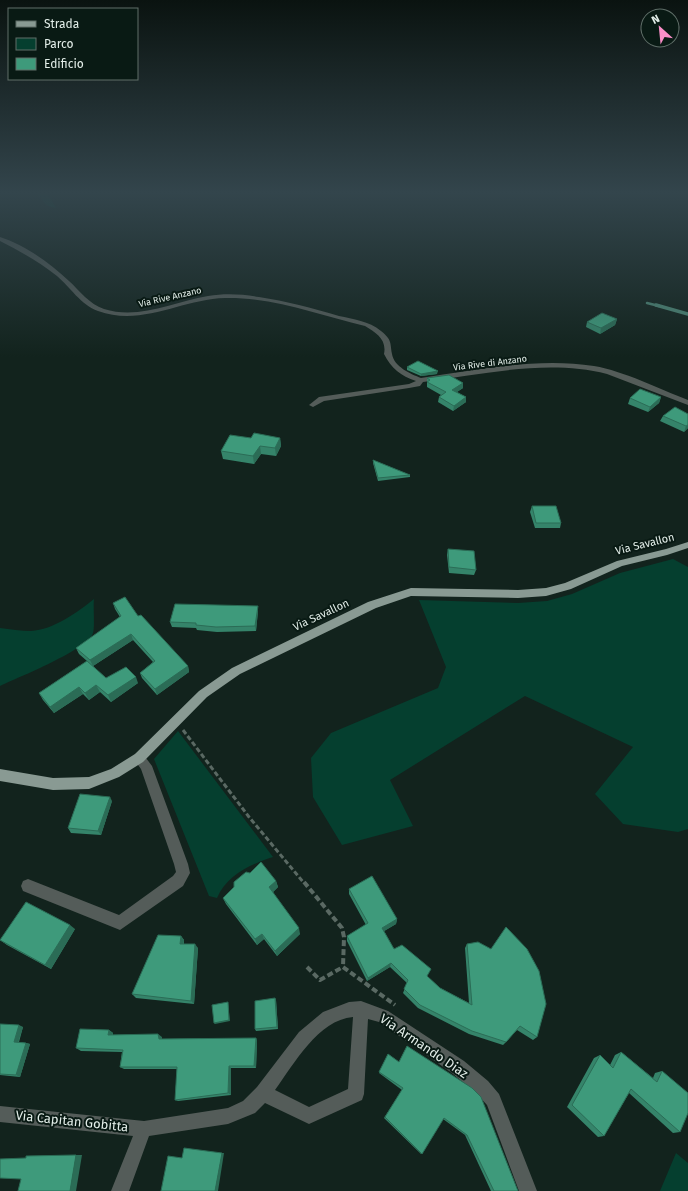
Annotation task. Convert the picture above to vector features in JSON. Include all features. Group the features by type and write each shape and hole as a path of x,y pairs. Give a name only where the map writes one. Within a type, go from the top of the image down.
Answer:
{"main road":[{"name":"Via Savallon","path":"0,775 52,784 89,783 116,773 139,758 203,694 236,671 372,605 395,596 412,592 518,594 546,592 568,586 620,563 667,552 688,545"}],"street":[{"name":"Via Rive Anzano","path":"14,247 41,261 67,282 85,302 100,310 113,314 124,315 142,313 205,297 226,296 257,298 366,325 378,331 386,339 390,349 388,354 395,366 409,376 422,380"},
{"name":"Via Rive di Anzano","path":"313,405 322,399 409,386 417,384 422,380 516,367 557,365 594,368 610,372 688,403"},
{"path":"28,886 120,923 178,881 183,873 181,864 146,766 139,758"},
{"path":"263,1093 309,1116 356,1094 361,1009"},
{"name":"Via Armando Diaz","path":"144,1130 228,1116 249,1106 263,1093 304,1037 328,1017 349,1010 361,1009 383,1016 458,1066 482,1087 493,1100 528,1191"},
{"name":"Via Capitan Gobitta","path":"0,1114 144,1130"},
{"path":"120,1191 144,1130"}],"path":[{"path":"177,721 249,817 342,928 344,937 343,967"},
{"path":"307,967 320,980 343,967"},
{"path":"343,967 396,1007"}],"green space":[{"path":"673,559 688,567 688,829 678,832 623,824 595,794 633,747 525,696 390,780 413,826 342,845 313,797 311,758 331,733 438,688 446,667 419,600 518,603 547,601 572,594 620,573"},
{"path":"94,599 94,630 89,640 66,655 0,686 0,628 31,631 39,630 65,620"},
{"path":"178,731 273,857 248,867 233,877 221,890 217,898 209,896 154,759"},
{"path":"676,1153 688,1163 688,1191 660,1191"}],"building":[{"path":"602,313 617,319 601,328 587,322"},
{"path":"418,361 438,371 421,374 407,367"},
{"path":"449,375 463,383 452,390 466,397 454,406 439,397 446,392 427,382 430,380 427,378"},
{"path":"640,389 661,397 650,407 630,398"},
{"path":"675,407 688,414 688,425 686,426 663,416"},
{"path":"254,433 280,438 275,448 260,446 253,456 221,451 230,435 251,438"},
{"path":"373,460 410,475 378,478"},
{"path":"532,506 556,506 561,523 536,523"},
{"path":"448,549 474,551 476,570 449,567"},
{"path":"125,597 138,616 141,615 188,666 155,689 140,673 155,661 131,634 90,660 76,648 121,616 113,603"},
{"path":"175,604 258,606 255,626 216,627 196,625 196,623 170,622"},
{"path":"87,661 106,678 126,667 136,677 108,695 96,685 85,693 79,687 50,707 39,693"},
{"path":"80,794 110,797 98,831 68,828"},
{"path":"261,862 276,881 269,887 299,928 275,951 262,934 255,939 223,898 234,887 234,882 246,872 250,873"},
{"path":"372,876 397,919 382,928 394,949 402,945 431,969 427,976 440,988 472,1005 467,944 478,942 491,949 506,927 527,949 539,971 546,1004 537,1037 520,1026 506,1042 472,1031 420,1005 404,989 408,980 391,963 368,978 347,936 368,923 349,889"},
{"path":"26,902 70,925 45,965 0,940"},
{"path":"158,935 181,936 180,944 195,944 191,1001 132,994"},
{"path":"275,998 277,1027 255,1029 255,1001"},
{"path":"228,1002 229,1020 214,1023 212,1005"},
{"path":"0,1024 19,1025 14,1042 26,1043 16,1075 0,1074"},
{"path":"80,1029 109,1030 108,1035 158,1034 159,1039 256,1038 254,1066 229,1066 228,1093 175,1100 177,1067 120,1067 123,1050 76,1048"},
{"path":"407,1046 472,1088 481,1097 518,1191 494,1191 467,1135 444,1118 422,1154 385,1117 403,1088 379,1072 388,1054 399,1062"},
{"path":"621,1052 657,1082 662,1071 688,1093 688,1113 680,1132 631,1089 604,1136 572,1105 600,1055 613,1068"},
{"path":"184,1148 222,1153 215,1191 161,1191 168,1156 182,1158"},
{"path":"76,1155 70,1191 18,1191 21,1179 0,1178 0,1159 26,1158 26,1156"}],"waterway":[{"path":"647,303 659,306"},
{"path":"656,305 688,314"}]}
